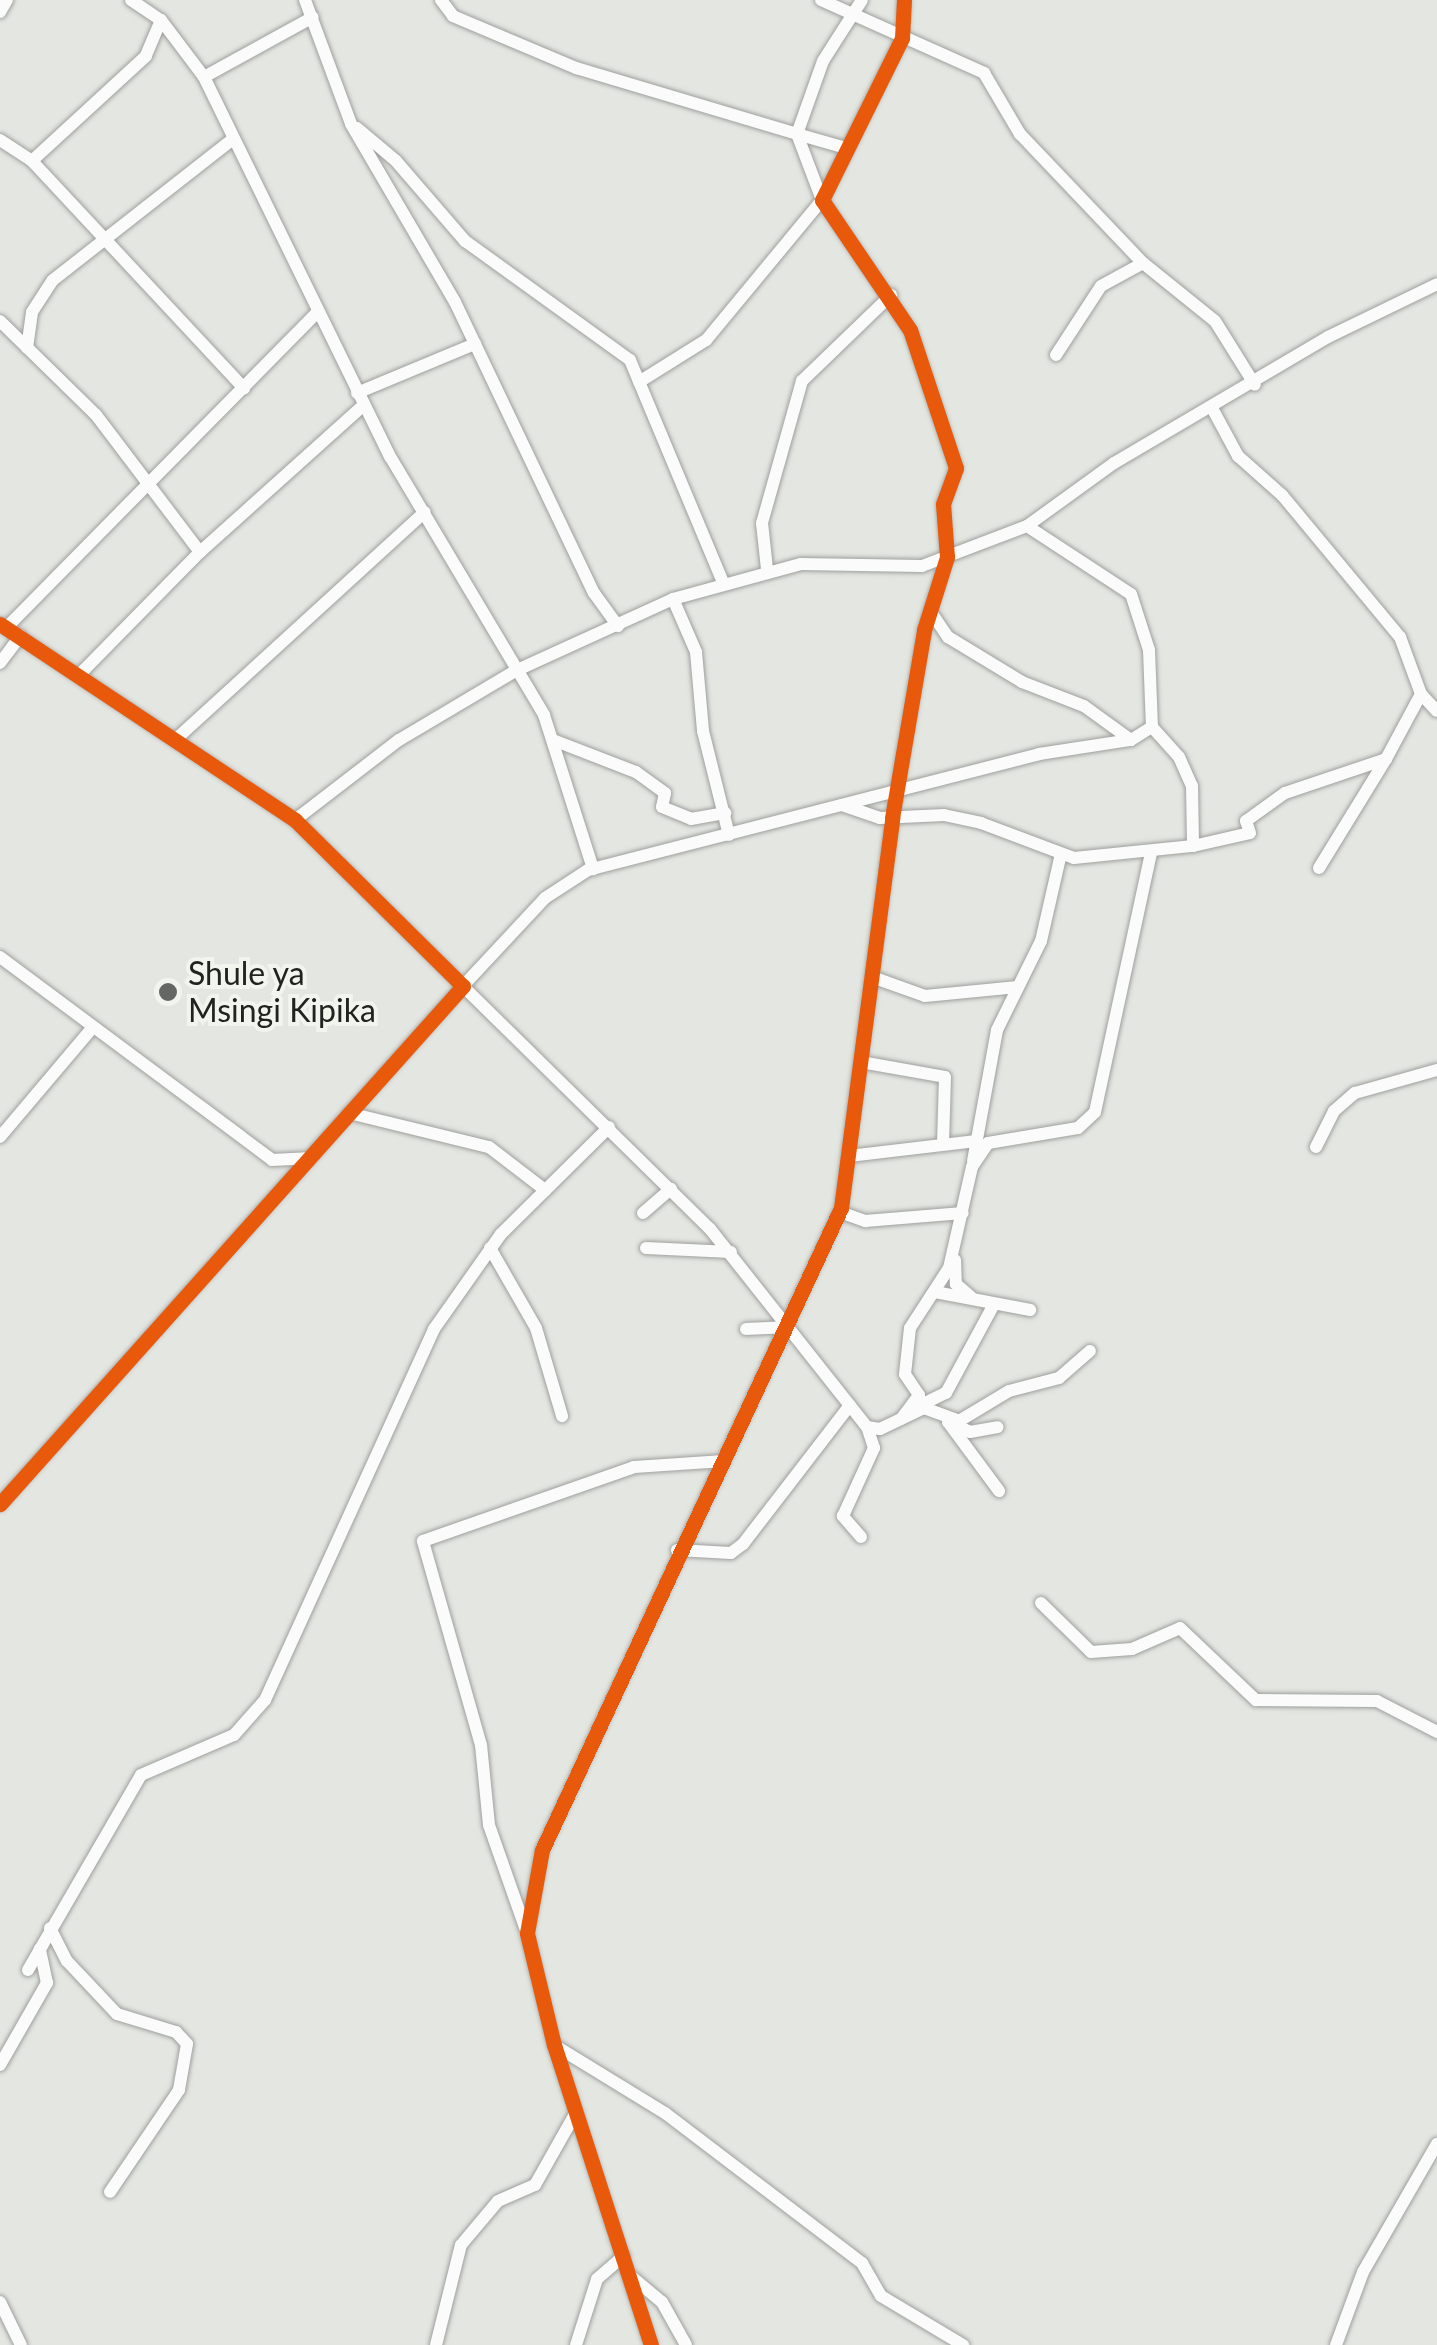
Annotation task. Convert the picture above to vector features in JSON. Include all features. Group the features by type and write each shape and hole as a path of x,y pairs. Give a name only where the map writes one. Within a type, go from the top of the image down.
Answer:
{"street":[{"path":"0,12 8,0"},
{"path":"131,0 161,20 204,77 230,141 361,399 553,740 593,869"},
{"path":"305,0 351,124 476,344 594,593 618,626"},
{"path":"441,0 452,16 576,68 846,148"},
{"path":"820,0 984,72 1020,134 1143,264 1216,321 1254,385"},
{"path":"527,1933 542,1850 677,1550 789,1327 840,1212 892,818 924,630 934,615 947,558 944,504 956,468 891,295 822,200 797,134 822,61 862,0"},
{"path":"639,382 706,340 822,200 902,38 904,0"},
{"path":"204,77 313,18"},
{"path":"32,161 146,56 161,20"},
{"path":"351,124 396,160 465,242 630,360 723,582"},
{"path":"0,140 32,161 244,388"},
{"path":"27,348 38,296 104,238 230,141"},
{"path":"1056,355 1101,286 1143,264"},
{"path":"295,820 399,740 515,671 673,600 767,569 828,564 893,571 947,558 1027,526 1072,489 1254,385 1328,337 1437,284"},
{"path":"767,569 762,523 802,381 891,295"},
{"path":"317,313 148,489 3,626 295,820 609,1126 731,1252 867,1427 874,1448 843,1516 861,1537"},
{"path":"0,321 96,415 148,489 200,552"},
{"path":"79,675 200,552 361,399 476,344"},
{"path":"1212,408 1238,456 1282,494 1400,638 1421,694 1437,710"},
{"path":"176,740 426,512"},
{"path":"1027,526 1131,594 1149,650 1152,727 1179,756 1192,786 1194,846"},
{"path":"673,600 696,652 703,731 729,834"},
{"path":"934,615 948,637 1022,682 1084,706 1130,740"},
{"path":"0,663 20,636"},
{"path":"1319,868 1421,694"},
{"path":"0,1504 307,1158 545,898 593,869 834,804 896,794 1039,754 1130,740 1152,727"},
{"path":"553,740 636,772 665,793 662,807 691,819 725,814"},
{"path":"834,804 892,818 944,815 1061,854 1151,852 1250,833 1246,821 1285,793 1386,759"},
{"path":"972,1167 988,1143 1078,1128 1095,1112 1151,852"},
{"path":"998,1427 970,1432 948,1422 922,1401 905,1374 910,1328 935,1292 950,1254 972,1167 997,1030 1041,941 1061,854"},
{"path":"0,957 272,1160 307,1158"},
{"path":"872,976 925,996 1018,987"},
{"path":"0,1137 93,1027"},
{"path":"861,1062 945,1077 944,1144"},
{"path":"1316,1147 1334,1112 1356,1093 1437,1070"},
{"path":"349,1113 489,1147 545,1190"},
{"path":"28,1970 141,1775 234,1734 265,1700 434,1329 490,1248 609,1126"},
{"path":"848,1156 976,1140"},
{"path":"643,1213 671,1189"},
{"path":"840,1212 866,1221 962,1213"},
{"path":"490,1248 536,1328 562,1416"},
{"path":"646,1248 731,1252"},
{"path":"950,1254 956,1284 971,1297"},
{"path":"935,1292 1030,1310"},
{"path":"867,1427 901,1419 964,1370 993,1306"},
{"path":"746,1329 789,1327"},
{"path":"948,1422 1059,1378 1090,1351"},
{"path":"677,1550 731,1553 743,1544 850,1405"},
{"path":"948,1422 999,1491"},
{"path":"651,2345 554,2045 527,1933 489,1825 481,1745 423,1541 634,1467 724,1460"},
{"path":"1042,1602 1091,1652 1132,1650 1180,1628 1256,1700 1377,1701 1437,1732"},
{"path":"50,1928 68,1961 117,2014 176,2032 187,2044 179,2090 110,2192"},
{"path":"0,2065 47,1983 40,1948"},
{"path":"554,2045 664,2113 862,2263 881,2296 962,2345"},
{"path":"436,2345 460,2245 498,2201 535,2185 575,2114"},
{"path":"1336,2345 1362,2272 1437,2144"},
{"path":"576,2345 597,2278 623,2256"},
{"path":"630,2276 662,2302 686,2345"},
{"path":"0,2302 20,2345"}],"cycle path":[{"path":"651,2345 554,2045 527,1933 542,1850 841,1208 892,818 924,630 947,557 943,504 956,468 910,330 822,200 902,38 904,0"},
{"path":"0,624 295,820 463,986 0,1504"}],"place":[{"name":"Shule ya Msingi Kipika","path":"168,992"}]}
